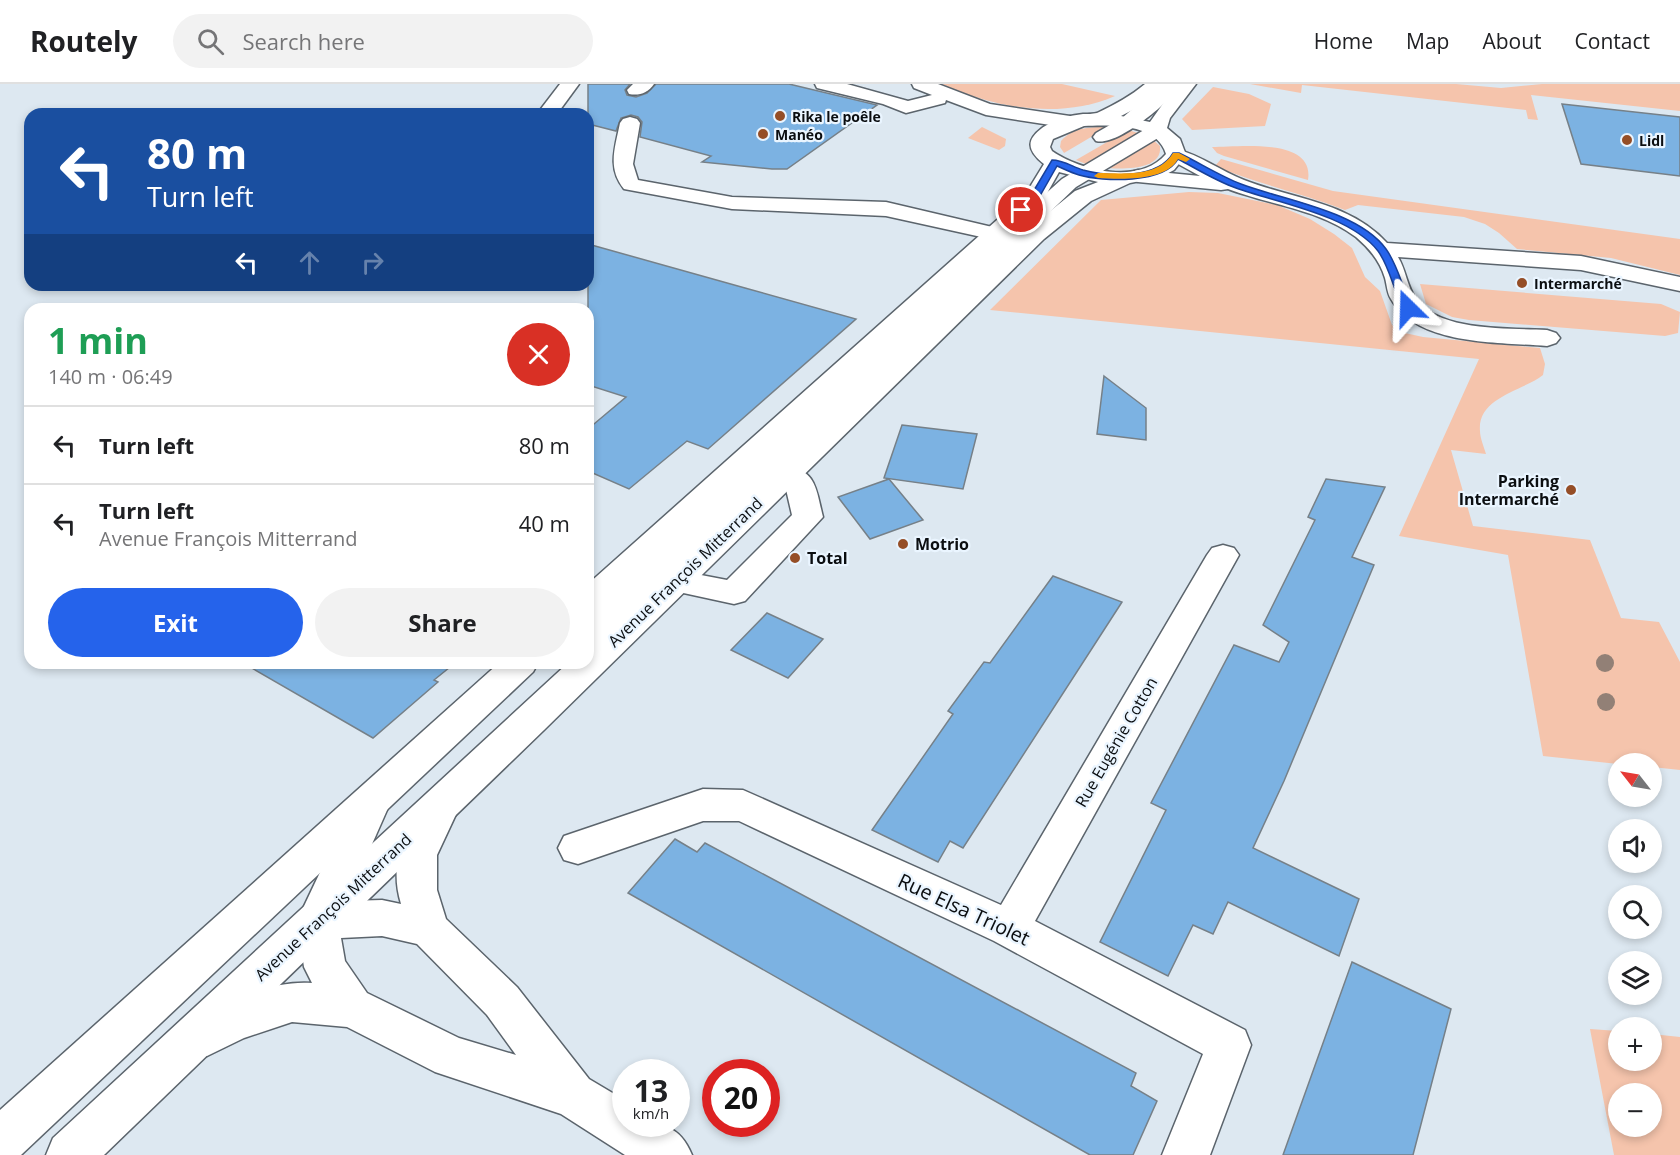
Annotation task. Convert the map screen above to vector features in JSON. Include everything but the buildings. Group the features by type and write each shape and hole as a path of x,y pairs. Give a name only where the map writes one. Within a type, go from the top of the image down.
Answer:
{"main road":[{"path":"552,108 570,84"},
{"path":"824,84 890,100 906,107 938,99"},
{"path":"920,84 938,99 1048,152 1084,156 1133,177 1238,185"},
{"path":"920,84 986,109 1070,122 1099,119 1129,122 1156,131 1173,143 1176,155 1238,185 1294,202 1355,227 1381,249 1394,272 1402,297 1417,316 1429,322 1461,330 1547,338"},
{"path":"1099,119 1123,108 1156,84"},
{"path":"594,628 1069,183 1084,156 1129,122 1173,84"},
{"path":"1156,131 1161,117 1187,84"},
{"path":"594,597 1034,199 1048,152 1050,130 1070,122"},
{"path":"630,123 623,172 625,180 631,185 732,202 886,209 996,233"},
{"path":"1084,156 1156,131"},
{"name":"Avenue François Mitterrand","path":"594,654 676,581 1061,212 1083,196 1133,177 1165,168 1173,162 1176,155"},
{"path":"1381,249 1581,263 1680,284"},
{"path":"676,581 734,593 808,516 798,480 786,476"},
{"name":"Rue Eugénie Cotton","path":"1009,928 1223,555"},
{"path":"0,1142 515,669"},
{"name":"Avenue François Mitterrand","path":"70,1155 443,802 573,673"},
{"path":"352,1007 325,967 318,921 372,801"},
{"path":"443,802 417,855 417,890 429,929 502,1001 573,1095"},
{"name":"Rue Elsa Triolet","path":"578,848 703,805 742,806 1009,928 1229,1045 1186,1155"},
{"path":"318,921 382,918 429,929"},
{"path":"185,1047 233,1021 292,1002 352,1007 451,1057 573,1095 668,1155"}],"shaded area":[{"path":"942,84 1062,84 1115,96 1072,108 1027,108 983,99"},
{"path":"1250,84 1456,84 1501,88 1542,84 1680,84 1680,111 1531,95 1538,120 1528,119 1526,110 1302,85 1301,93"},
{"path":"1213,87 1249,94 1271,104 1265,126 1192,130 1182,119"},
{"path":"982,127 1006,139 1005,146 999,150 968,138"},
{"path":"1108,127 1064,153 1060,147 1061,141 1076,130"},
{"path":"1128,130 1138,133 1086,164 1076,160"},
{"path":"1152,139 1160,146 1155,160 1140,167 1105,168"},
{"path":"1256,146 1288,151 1300,157 1307,166 1308,180 1224,156 1212,147"},
{"path":"1221,159 1333,191 1680,239 1680,275 1611,258 1517,249 1485,224 1464,217 1358,205 1345,210 1215,166"},
{"path":"1189,192 1218,193 1277,205 1310,219 1352,248 1365,277 1380,291 1392,325 1405,333 1423,337 1540,348 1545,364 1543,375 1493,403 1481,419 1481,440 1486,454 1451,450 1473,526 1590,540 1621,618 1659,622 1680,662 1680,770 1662,768 1662,753 1608,753 1608,763 1543,756 1508,555 1399,536 1479,359 990,310 1101,200"},
{"path":"1420,284 1661,304 1680,312 1678,333 1665,336 1452,317 1426,304"},
{"path":"1590,1029 1608,1030 1608,1071 1662,1071 1662,1035 1680,1037 1680,1155 1614,1155 1611,1137 1662,1137 1662,1083 1608,1083 1608,1124"}],"slow traffic":[{"path":"1098,176 1138,176 1165,168 1173,162 1176,155 1186,159"}],"place":[{"name":"Rika le poêle","path":"780,116"},
{"name":"Manéo","path":"763,134"},
{"name":"Lidl","path":"1627,140"},
{"name":"Intermarché","path":"1522,283"},
{"name":"Parking Intermarché","path":"1571,490"},
{"name":"Motrio","path":"903,544"},
{"name":"Total","path":"795,558"}],"route":[{"path":"1021,210 1034,199 1055,162 1066,168 1095,176 1127,177 1153,173 1165,168 1173,162 1176,155 1238,185 1294,202 1355,227 1370,237 1381,249 1394,272 1408,308"}]}
